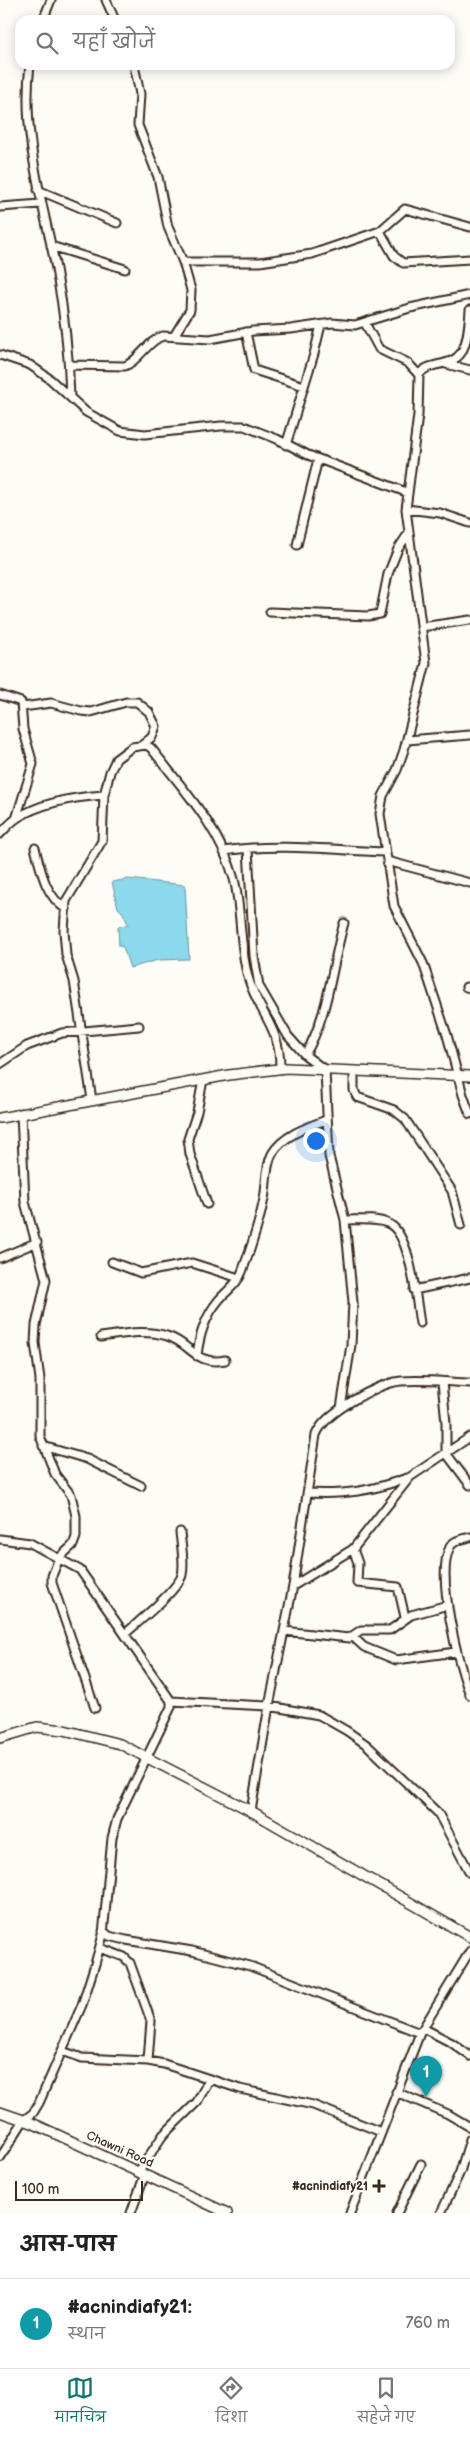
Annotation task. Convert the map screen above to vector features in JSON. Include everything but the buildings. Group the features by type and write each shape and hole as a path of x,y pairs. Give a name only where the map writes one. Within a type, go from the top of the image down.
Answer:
{"street":[{"path":"45,15 51,0"},
{"path":"106,0 113,15"},
{"path":"30,70 30,138 38,190 51,246 66,329 70,397"},
{"path":"135,70 140,88 138,126 158,177 168,228 183,262 191,290 190,310 174,336"},
{"path":"38,190 117,223"},
{"path":"0,207 41,204"},
{"path":"183,262 241,262 294,258 325,251 380,231 404,209 470,227"},
{"path":"380,231 394,256 403,263 470,258"},
{"path":"51,246 125,269"},
{"path":"69,365 125,366 160,337 174,336 210,339 246,332 365,323 410,308 470,295"},
{"path":"419,375 427,368 445,364 460,354 464,347 470,310"},
{"path":"365,323 380,349 408,363 419,375 418,415 406,492 406,509 426,663 415,713 397,770 380,804 387,861 394,906 423,963 447,1035 470,1114"},
{"path":"286,445 321,325"},
{"path":"246,332 254,370 304,386"},
{"path":"0,355 30,366 50,379 86,412 105,424 134,434 234,425 254,430 318,459 406,492"},
{"path":"445,364 470,370"},
{"path":"298,545 318,459"},
{"path":"406,509 440,513 470,523"},
{"path":"270,612 368,616 380,614 388,574 398,549 408,534"},
{"path":"422,627 470,620"},
{"path":"0,695 20,700 23,707 23,728 33,762 16,818"},
{"path":"23,707 51,703 91,712 126,702 137,702 149,712 156,726 152,737 142,745 132,747 116,759 110,772 104,795 102,841 71,891 66,909 64,931 66,955 74,981 92,1100"},
{"path":"408,736 470,735"},
{"path":"142,745 151,748 202,814 226,851 237,896 248,976 278,1039 280,1068"},
{"path":"0,834 16,818 60,801 104,795"},
{"path":"35,848 48,891 54,900 66,909"},
{"path":"226,851 244,848 386,852"},
{"path":"244,848 258,980 264,996 288,1036 305,1055 324,1070 330,1167 345,1220 353,1302 351,1345 340,1408"},
{"path":"387,861 470,883"},
{"path":"305,1055 318,1030 326,1006 336,950 344,923"},
{"path":"0,1064 27,1046 62,1033 139,1026"},
{"path":"0,1118 203,1080 280,1068 470,1076"},
{"path":"354,1072 354,1090 357,1097 394,1110 405,1119 452,1191 461,1225"},
{"path":"203,1080 197,1112 188,1139 190,1154 207,1204"},
{"path":"21,1114 25,1202 46,1280 34,1343 40,1379 40,1436 55,1474 70,1495 76,1516 74,1545 59,1558 52,1576 52,1583 95,1708"},
{"path":"197,1356 202,1327 207,1316 239,1278 261,1213 272,1154 291,1136 307,1127 326,1120"},
{"path":"345,1220 379,1221 389,1223 396,1229 404,1243 420,1324"},
{"path":"0,1258 36,1242"},
{"path":"112,1262 141,1273 192,1263 239,1278"},
{"path":"414,1290 470,1278"},
{"path":"101,1338 144,1332 164,1335 174,1338 197,1356 213,1363 225,1360"},
{"path":"251,1811 269,1706 293,1586 319,1426 340,1408 388,1384 400,1381 470,1383"},
{"path":"442,1382 446,1423 446,1453 470,1485"},
{"path":"307,1493 353,1493 384,1486 410,1477 470,1437"},
{"path":"44,1446 87,1459 141,1486"},
{"path":"293,1586 353,1550 410,1477"},
{"path":"125,1634 166,1596 181,1578 180,1532"},
{"path":"470,1537 455,1542 449,1548 445,1586 456,1652 470,1696"},
{"path":"0,1539 30,1543 80,1570 171,1701 171,1707 146,1756 113,1831 100,1948 82,2005 39,2102 33,2113 24,2120 0,2158"},
{"path":"353,1550 358,1563 357,1583 398,1587 405,1617"},
{"path":"284,1630 343,1638 352,1636 361,1630 390,1630 405,1617 448,1606"},
{"path":"352,1636 364,1647 396,1660 456,1652"},
{"path":"171,1701 269,1706 318,1715 367,1744 438,1813 470,1874"},
{"path":"0,1738 38,1727 64,1730 120,1744 251,1811 470,1937"},
{"path":"103,1931 109,1936 192,1951 250,1966 422,2030 452,2043 470,2056"},
{"path":"100,1948 124,1957 130,1963 151,2021 148,2060"},
{"path":"350,2213 422,2030 470,1951"},
{"path":"62,2051 82,2058 148,2060 186,2070 209,2080 256,2093 313,2104 381,2132"},
{"path":"131,2213 142,2172 163,2135 197,2102 209,2080"},
{"path":"396,2092 448,2114 470,2127"},
{"name":"Chawni Road","path":"0,2112 24,2120 142,2172 227,2213"},
{"path":"441,2213 460,2172 470,2139"},
{"path":"397,2213 421,2164"}],"water":[{"path":"128,879 185,885 189,959 158,960 130,968 123,947 119,946 118,927 128,924 123,913 118,908 112,882"}],"place":[{"name":"#acnindiafy21:","path":"426,2097"},
{"name":"#acnindiafy21","path":"379,2186"}]}
